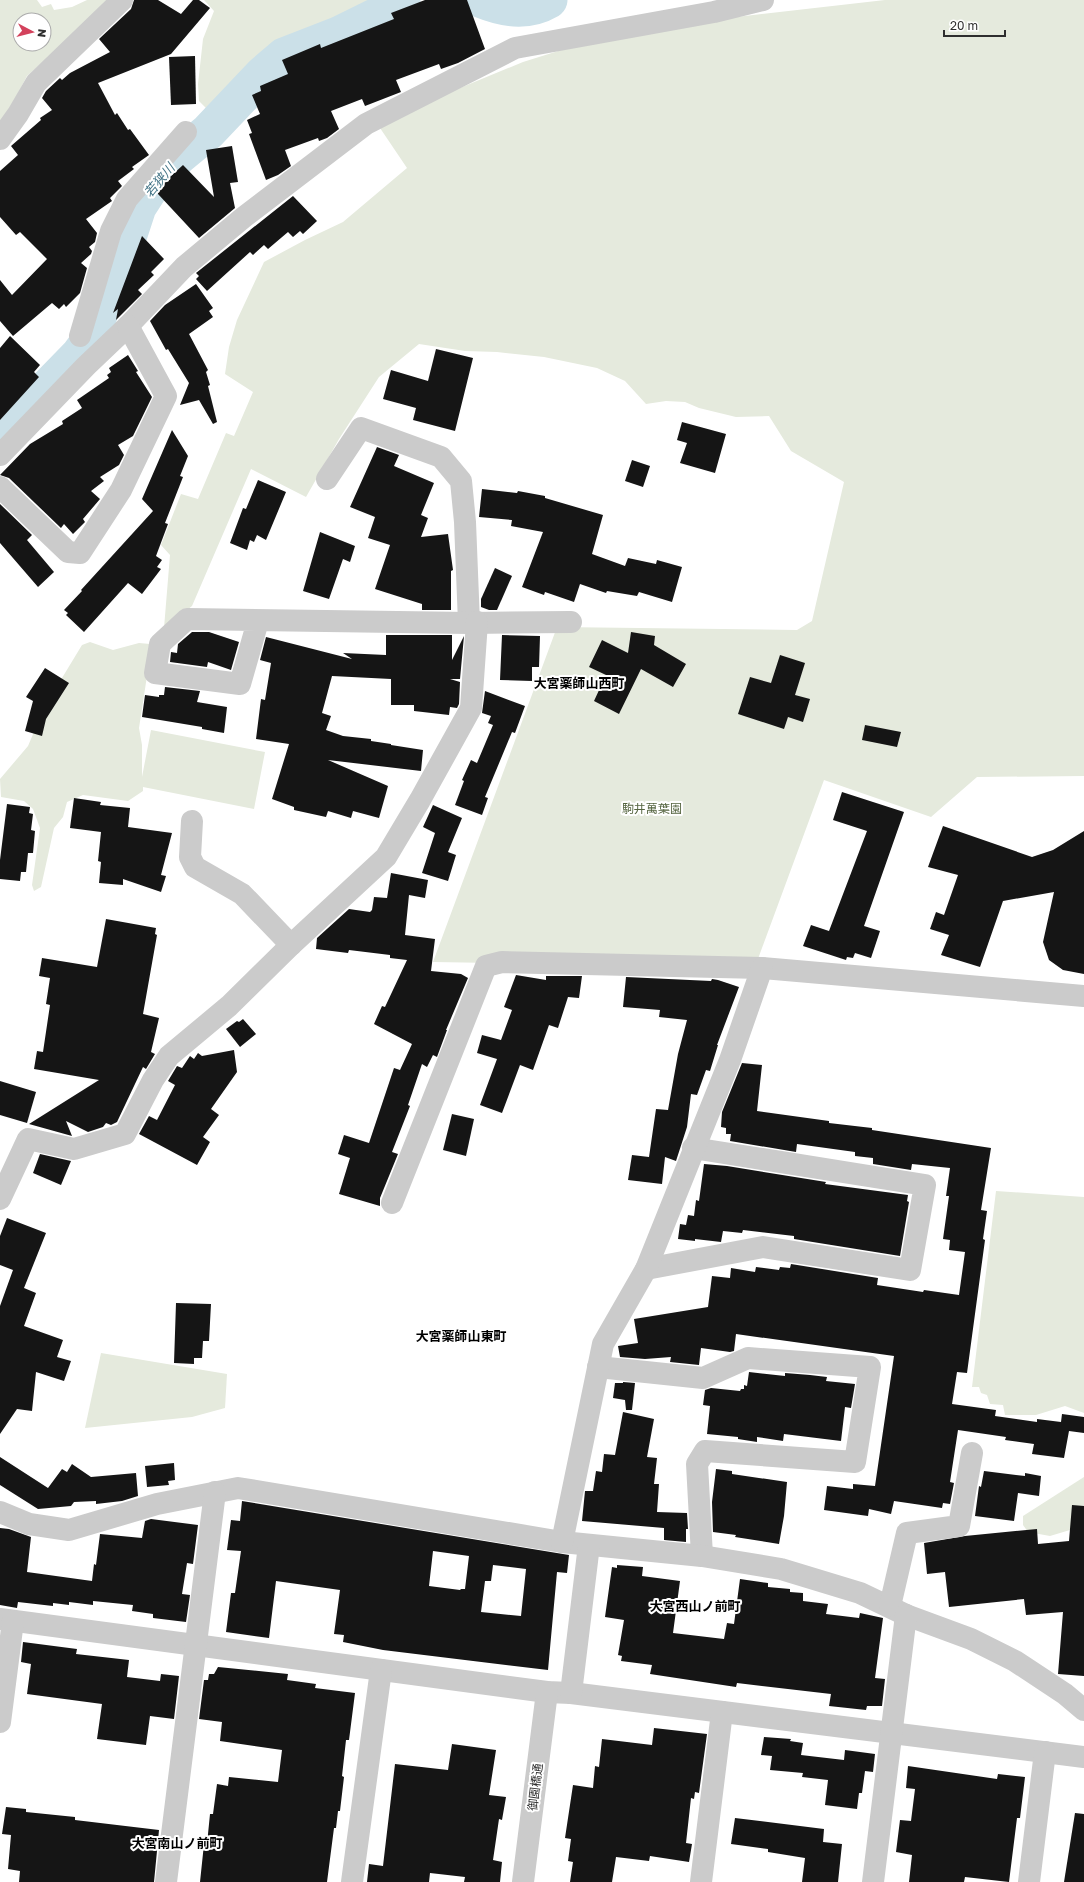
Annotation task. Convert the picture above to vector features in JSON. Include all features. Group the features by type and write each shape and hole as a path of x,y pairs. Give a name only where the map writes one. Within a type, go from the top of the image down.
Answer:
{"street":[{"path":"0,139 18,114 36,83 122,0"},
{"path":"0,455 15,426 52,388 83,351 128,326 184,268 244,217 366,124 515,48 714,12 763,0"},
{"path":"83,351 111,231 127,199 186,132"},
{"path":"0,486 68,552 80,552 121,490 166,396 128,326"},
{"path":"0,1199 28,1139 74,1149 126,1134 153,1080 168,1056 229,1006 291,945 386,857 420,800 471,708 473,622 461,481 441,457 361,428 327,479"},
{"path":"258,620 240,684 155,673 160,644 187,619 571,622"},
{"path":"192,821 190,857 195,867 242,894 291,945"},
{"path":"392,1203 486,966 502,962 762,968 1084,996"},
{"path":"562,1542 603,1344 646,1269 730,1060 762,968"},
{"path":"646,1269 763,1247 910,1270 926,1185 694,1148"},
{"path":"598,1367 703,1378 748,1358 870,1367 855,1462 705,1451 697,1464 702,1556"},
{"path":"873,1882 892,1732 898,1610 907,1533 959,1526 972,1453"},
{"path":"0,1512 29,1524 69,1530 157,1504 238,1488 562,1542 702,1556 781,1569 860,1593 971,1639 1014,1661 1065,1694 1084,1710"},
{"path":"166,1882 215,1492"},
{"path":"571,1693 588,1545"},
{"path":"0,1722 6,1620 547,1692 571,1693 1084,1757"},
{"path":"352,1882 381,1670"},
{"name":"御園橋通","path":"523,1882 547,1692"},
{"path":"701,1882 722,1712"},
{"path":"1029,1882 1045,1752"}],"green space":[{"path":"0,0 37,0 42,7 51,4 54,10 72,7 87,0 107,0 78,30 27,76 0,127"},
{"path":"204,0 394,0 388,5 341,27 332,46 288,58 263,72 221,109 209,111 199,101 198,84 203,39 214,11"},
{"name":"駒井萬葉園","path":"885,0 1084,0 1084,776 977,777 931,817 824,780 755,967 433,962 557,627 797,630 812,621 844,482 791,451 769,416 736,417 699,408 685,402 666,401 646,404 625,381 597,368 544,357 497,352 465,351 419,344 379,377 339,439 306,497 251,469 192,606 164,628 170,555 161,545 181,494 198,499 226,433 234,436 253,392 225,374 229,347 237,320 264,262 343,222 407,168 380,128 443,95 523,62 571,47 736,17"},
{"path":"90,642 113,650 139,643 150,644 139,728 142,745 142,777 151,730 265,752 254,809 143,787 143,791 128,801 83,795 67,802 63,817 54,828 41,887 34,891 32,885 40,828 33,809 24,801 1,797 0,779 28,746 45,706 82,645"},
{"path":"996,1191 1084,1197 1084,1413 1065,1406 1036,1415 1005,1415 1003,1405 990,1404 987,1395 981,1393 979,1387 972,1387"},
{"path":"101,1353 227,1374 225,1408 192,1417 85,1428"},
{"path":"1084,1477 1084,1528 1080,1527 1050,1536 1028,1532 1023,1525 1023,1516"}],"building":[{"path":"134,0 158,0 181,14 193,0 199,0 210,8 171,54 98,83 115,115 117,113 128,130 130,129 149,155 132,167 134,169 118,181 122,186 110,198 112,201 86,219 97,233 95,242 89,247 92,251 91,254 81,263 87,268 80,293 66,307 64,304 59,309 52,303 13,336 0,321 0,280 12,295 47,259 20,232 16,235 0,217 0,171 18,155 11,146 41,120 40,118 52,110 42,98 46,91 60,78 62,80 70,73 110,52 99,39 131,9"},
{"path":"425,0 467,0 485,49 458,63 441,69 439,64 396,80 401,92 365,106 362,99 331,111 339,129 327,138 319,141 318,138 285,150 291,166 278,175 266,180 249,134 252,133 247,120 260,114 252,95 261,91 260,86 288,74 282,60 320,44 321,48 394,19 391,13"},
{"path":"195,56 196,104 171,105 169,57"},
{"path":"232,146 238,182 230,183 235,208 199,238 158,194 158,188 183,165 214,197 206,150"},
{"path":"293,196 317,221 303,234 300,231 293,237 288,232 268,249 264,245 253,255 250,252 207,291 196,279 199,276 196,273"},
{"path":"142,236 164,259 151,272 154,275 138,290 142,294 116,320 118,309 113,313"},
{"path":"196,284 213,308 209,311 213,317 189,334 208,370 206,372 210,385 208,386 217,422 213,424 199,400 180,405 189,383 168,349 166,350 150,321 165,305"},
{"path":"10,336 40,365 34,372 39,377 0,420 0,348"},
{"path":"436,349 473,358 455,431 413,420 416,408 383,399 391,370 428,381"},
{"path":"128,355 138,371 136,372 152,397 133,436 118,445 124,455 119,465 100,477 104,481 91,491 100,499 83,519 85,522 73,534 64,524 61,528 9,478 0,475 30,444 63,424 62,421 82,408 77,400 109,378 107,375 111,372 109,368"},
{"path":"682,422 726,434 715,473 680,463 687,443 677,440"},
{"path":"172,430 188,456 180,476 183,477 165,523 168,524 156,556 162,560 157,567 161,569 142,594 128,583 84,632 66,615 68,613 64,610 153,511 142,499"},
{"path":"377,447 399,455 394,466 434,483 421,515 428,518 421,537 448,534 453,570 451,571 451,610 422,610 422,604 375,589 390,545 368,538 375,517 350,507"},
{"path":"632,460 650,466 643,487 625,481"},
{"path":"258,480 286,492 266,540 257,535 254,542 250,540 247,550 230,543 243,508 246,509"},
{"path":"482,489 517,493 518,491 545,496 545,498 603,515 592,554 625,566 628,558 656,564 657,560 682,567 672,602 639,592 637,596 607,591 606,593 580,584 574,602 545,592 544,595 522,587 543,532 511,526 512,520 479,517"},
{"path":"0,504 32,535 27,540 54,572 38,587 0,543"},
{"path":"320,532 355,546 350,562 343,559 329,599 303,591"},
{"path":"495,568 512,576 497,610 489,610 481,607 481,599"},
{"path":"192,632 209,632 239,642 231,670 208,662 207,667 170,662 171,652 177,653 178,644"},
{"path":"631,632 655,636 654,645 686,664 673,687 641,669 619,714 594,701 606,675 589,667 602,640 628,653"},
{"path":"386,635 452,635 452,660 464,636 460,679 450,679 460,682 459,704 457,708 450,707 449,715 414,711 414,705 391,705 391,679 332,676 322,713 331,716 326,730 343,736 371,739 371,741 423,750 421,771 328,760 388,786 379,818 353,811 351,818 328,811 326,817 294,810 294,807 272,799 289,744 256,739 261,699 265,700 271,663 260,660 266,637 352,659 343,653 386,655"},
{"path":"502,635 540,636 539,667 532,667 532,681 500,680"},
{"path":"780,655 805,663 795,695 810,699 803,722 788,717 784,729 738,714 750,677 771,683"},
{"path":"45,668 69,683 46,719 42,736 25,731 33,701 26,697"},
{"path":"165,687 200,691 197,702 227,707 224,733 202,729 202,727 142,717 145,695 159,697 159,695 164,695"},
{"path":"485,691 525,706 515,733 512,732 485,797 488,798 482,815 455,805 464,781 462,780 471,760 477,763 493,725 488,723 491,716 482,713"},
{"path":"865,725 901,732 897,747 862,740"},
{"path":"842,792 904,812 864,926 880,931 871,958 855,953 853,958 847,957 846,960 803,946 811,925 829,931 867,831 833,820"},
{"path":"74,798 101,802 100,805 130,808 128,827 172,833 161,875 166,876 161,892 123,879 123,885 99,883 101,862 98,861 101,832 70,828"},
{"path":"7,804 30,807 29,813 33,814 31,830 35,831 33,853 28,853 26,872 21,872 20,881 0,879 0,860"},
{"path":"433,805 462,818 448,852 456,855 448,881 422,873 435,833 423,827"},
{"path":"943,826 1032,857 1053,850 1084,831 1084,974 1063,970 1049,960 1043,942 1054,892 1003,901 980,967 941,955 949,935 930,929 936,912 944,915 958,875 928,867"},
{"path":"391,873 428,880 425,898 409,895 405,935 435,939 431,971 461,974 468,978 446,1030 437,1057 433,1055 427,1067 422,1064 408,1105 410,1106 392,1152 398,1154 380,1198 380,1206 339,1194 350,1158 338,1154 344,1135 369,1143 394,1068 400,1070 412,1044 374,1024 382,1006 385,1007 407,960 390,958 390,955 349,950 348,953 316,949 317,938 349,909 370,912 372,910 374,897 387,898"},
{"path":"106,919 156,928 155,934 157,935 143,1014 159,1018 151,1052 155,1054 146,1069 143,1067 117,1122 111,1125 106,1123 103,1127 88,1132 66,1121 72,1136 29,1124 99,1080 34,1069 37,1051 43,1052 50,1005 46,1004 50,978 39,976 42,958 97,967"},
{"path":"516,975 546,980 546,976 582,976 579,998 568,997 558,1028 549,1025 533,1070 520,1065 502,1113 480,1105 497,1059 477,1053 482,1035 501,1040 512,1010 504,1007"},
{"path":"626,977 711,981 712,979 739,987 717,1045 710,1071 706,1070 697,1095 691,1094 687,1127 676,1161 665,1157 662,1184 628,1180 632,1155 649,1157 656,1109 668,1110 678,1054 687,1020 659,1017 660,1010 623,1007"},
{"path":"243,1019 256,1034 240,1047 226,1029 237,1021 239,1022"},
{"path":"234,1050 237,1072 211,1109 219,1115 203,1137 210,1142 197,1165 139,1134 149,1116 157,1120 175,1085 168,1081 177,1066 182,1068 190,1056 194,1059 198,1053 202,1056"},
{"path":"742,1063 762,1065 757,1111 829,1121 829,1123 872,1128 872,1130 991,1148 981,1210 987,1211 983,1239 985,1240 967,1373 957,1372 952,1404 996,1410 995,1416 1037,1422 1037,1419 1061,1422 1062,1414 1084,1417 1084,1433 1069,1431 1064,1458 1032,1454 1034,1444 1005,1440 1006,1437 958,1430 950,1482 954,1483 950,1504 943,1503 942,1508 894,1501 891,1514 869,1509 868,1516 824,1510 827,1486 853,1489 853,1484 875,1486 894,1356 736,1334 734,1351 730,1352 701,1348 699,1365 670,1362 671,1357 645,1359 620,1357 618,1346 638,1343 634,1319 708,1307 712,1276 730,1278 731,1268 755,1272 756,1267 779,1270 780,1267 790,1268 791,1264 878,1278 877,1285 923,1292 924,1290 959,1295 965,1252 949,1250 950,1240 943,1239 949,1196 946,1196 950,1168 912,1164 911,1170 873,1164 873,1158 855,1156 855,1152 797,1144 796,1152 730,1141 731,1134 726,1134 726,1128 721,1127 722,1112"},
{"path":"0,1081 36,1092 27,1123 0,1115"},
{"path":"452,1114 474,1119 466,1156 443,1150"},
{"path":"40,1154 71,1161 61,1185 33,1173"},
{"path":"704,1164 727,1166 826,1182 825,1184 908,1195 907,1201 909,1202 900,1256 794,1239 794,1236 743,1230 742,1233 723,1231 721,1242 678,1239 680,1224 686,1225 688,1215 694,1216 696,1200 699,1201"},
{"path":"7,1218 46,1233 24,1288 36,1293 24,1326 63,1340 57,1357 71,1361 64,1381 36,1372 32,1411 17,1409 0,1434 0,1306 13,1270 0,1265 0,1236"},
{"path":"176,1303 211,1304 209,1341 203,1341 202,1358 194,1358 194,1364 174,1363"},
{"path":"749,1372 785,1376 785,1373 810,1375 827,1377 826,1381 855,1384 851,1408 845,1407 841,1441 784,1434 783,1441 757,1437 757,1442 738,1439 738,1437 707,1434 710,1406 703,1405 705,1390 711,1388 740,1391 741,1389 744,1389 744,1385 747,1386"},
{"path":"615,1383 635,1383 632,1410 626,1410 625,1400 613,1398"},
{"path":"623,1412 654,1419 647,1457 657,1458 654,1484 659,1484 657,1512 687,1513 688,1529 686,1529 686,1542 664,1540 664,1528 582,1521 585,1491 593,1491 596,1471 602,1472 604,1454 615,1455"},
{"path":"0,1457 48,1488 62,1469 67,1472 72,1464 91,1477 136,1473 138,1496 122,1501 96,1504 96,1501 74,1502 71,1506 38,1509 0,1485"},
{"path":"174,1463 175,1480 168,1481 169,1485 147,1487 145,1466"},
{"path":"716,1469 732,1471 732,1474 787,1482 784,1516 779,1544 713,1532 712,1502"},
{"path":"984,1471 1025,1476 1025,1473 1041,1476 1039,1496 1018,1493 1014,1521 975,1516 979,1486 981,1487"},
{"path":"242,1501 569,1555 567,1573 557,1572 548,1670 383,1650 343,1642 344,1635 334,1634 340,1590 276,1581 269,1638 226,1632 231,1593 235,1593 241,1551 227,1550 231,1520 240,1521","holes":["433,1551 469,1556 465,1589 460,1590 429,1586","493,1565 526,1569 521,1616 481,1612 485,1581 491,1581"]},
{"path":"1072,1505 1084,1506 1084,1676 1058,1674 1063,1612 1026,1615 1024,1599 949,1607 945,1572 927,1574 924,1543 965,1536 1037,1529 1038,1544 1069,1541"},
{"path":"151,1519 198,1525 193,1564 187,1563 182,1594 190,1595 186,1622 153,1618 153,1614 132,1611 133,1605 93,1601 93,1605 69,1602 69,1605 53,1603 53,1606 18,1602 17,1608 0,1605 0,1528 9,1529 31,1537 27,1572 92,1581 94,1564 96,1565 100,1534 142,1538 145,1521"},
{"path":"617,1565 643,1567 642,1576 680,1581 673,1633 724,1639 727,1623 734,1624 740,1579 768,1583 768,1587 790,1589 790,1592 803,1593 803,1601 828,1604 826,1614 859,1618 860,1613 883,1618 875,1678 885,1679 882,1706 867,1706 866,1710 829,1706 831,1694 737,1683 736,1687 650,1674 652,1665 621,1661 622,1656 618,1655 624,1620 605,1617 612,1567 617,1568"},
{"path":"23,1642 77,1649 76,1654 129,1660 127,1677 160,1681 161,1674 179,1676 174,1719 150,1716 146,1745 97,1739 102,1704 27,1694 31,1664 21,1662"},
{"path":"218,1667 288,1674 287,1680 316,1684 315,1688 355,1693 349,1740 346,1740 340,1811 338,1811 336,1828 334,1828 327,1882 200,1882 204,1844 207,1844 210,1814 213,1814 217,1784 228,1786 229,1777 278,1782 282,1750 220,1741 222,1722 199,1719 204,1680 208,1680 209,1674 214,1674"},
{"path":"654,1728 707,1734 699,1793 695,1792 694,1799 691,1798 686,1843 692,1844 689,1862 650,1856 649,1861 616,1857 612,1882 570,1882 573,1862 568,1861 571,1839 565,1838 573,1785 593,1788 595,1766 599,1767 602,1739 652,1745"},
{"path":"764,1737 791,1739 790,1741 803,1743 801,1755 844,1760 845,1750 875,1754 873,1772 865,1771 862,1793 859,1793 857,1809 825,1805 828,1780 802,1777 803,1773 770,1770 772,1756 761,1755"},
{"path":"452,1744 496,1750 489,1795 506,1797 502,1820 499,1819 493,1860 502,1862 500,1882 464,1882 465,1877 430,1873 429,1882 367,1882 369,1864 383,1866 395,1764 448,1770"},
{"path":"908,1766 997,1779 998,1774 1025,1777 1020,1818 1017,1818 1009,1882 965,1877 964,1882 909,1882 912,1855 896,1852 900,1820 911,1821 915,1789 906,1788"},
{"path":"6,1807 26,1809 26,1812 75,1817 75,1820 159,1830 154,1882 19,1882 20,1871 8,1869 11,1835 2,1834"},
{"path":"1075,1813 1084,1814 1084,1882 1064,1882"},
{"path":"735,1818 824,1829 823,1842 842,1844 838,1882 802,1882 805,1858 768,1852 768,1849 731,1844"}],"waterway":[{"name":"若狭川","path":"0,436 79,355 90,340 103,304 113,283 138,207 156,179 179,156 208,132 263,74 284,56 338,35 389,10 402,0"},
{"name":"若狭川","path":"482,0 499,6 516,8 532,7 549,0"}],"district":[{"name":"大宮薬師山西町","path":"579,683"},
{"name":"大宮薬師山東町","path":"461,1336"},
{"name":"大宮西山ノ前町","path":"695,1606"},
{"name":"大宮南山ノ前町","path":"177,1843"}]}
